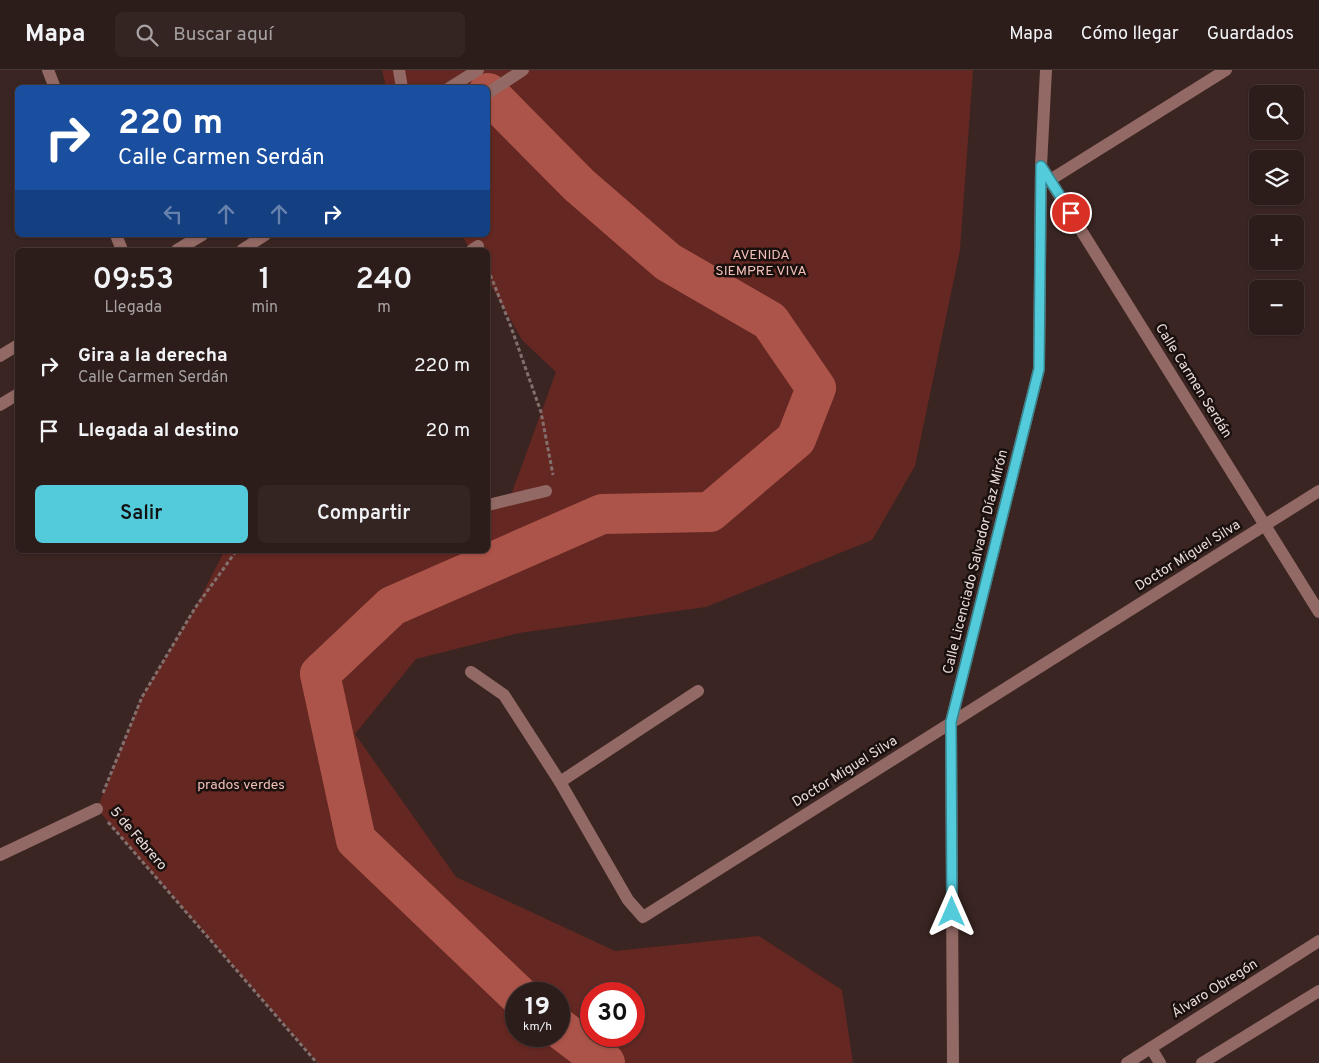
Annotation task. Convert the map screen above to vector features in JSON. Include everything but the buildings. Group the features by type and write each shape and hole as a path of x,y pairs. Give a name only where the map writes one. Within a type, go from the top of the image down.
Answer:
{"street":[{"path":"48,70 54,85"},
{"path":"399,70 402,85"},
{"path":"453,85 478,70"},
{"path":"490,92 523,70"},
{"name":"Calle Licenciado Salvador Díaz Mirón","path":"953,1063 951,722 1039,369 1041,166 1046,70"},
{"path":"1050,180 1226,70"},
{"name":"Calle Carmen Serdán","path":"1041,166 1319,612"},
{"path":"180,248 199,237"},
{"path":"245,248 262,237"},
{"path":"0,356 15,348"},
{"path":"0,405 15,396"},
{"name":"Doctor Miguel Silva","path":"471,672 504,695 560,782 628,900 643,917 1319,490"},
{"path":"490,505 546,492"},
{"path":"560,782 698,691"},
{"path":"0,855 97,809"},
{"name":"Álvaro Obregón","path":"1127,1063 1319,941"},
{"path":"1202,1063 1319,991"},
{"path":"1151,1048 1160,1063"}],"path":[{"path":"490,274 541,412 553,475 552,483 546,492"},
{"name":"5 de Febrero","path":"235,553 195,608 142,697 97,809 317,1063"}],"green space":[{"path":"382,70 973,70 960,250 915,466 872,540 706,607 519,633 416,659 355,734 456,877 615,951 759,936 842,990 853,1063 318,1063 97,809 142,697 195,608 223,553 490,553 490,510 507,506 556,372 522,340 490,284 490,248 469,248 463,237 490,237 490,85 386,85"}],"waterway":[{"path":"490,95 579,185 668,262 770,321 816,388 796,439 710,512 602,514 392,606 320,674 356,840 505,983"},
{"path":"570,1036 605,1063"}],"route":[{"path":"952,912 951,722 1039,369 1041,166 1071,213"}],"park label":[{"name":"AVENIDA SIEMPRE VIVA","path":"761,264"},
{"name":"prados verdes","path":"241,785"}]}
